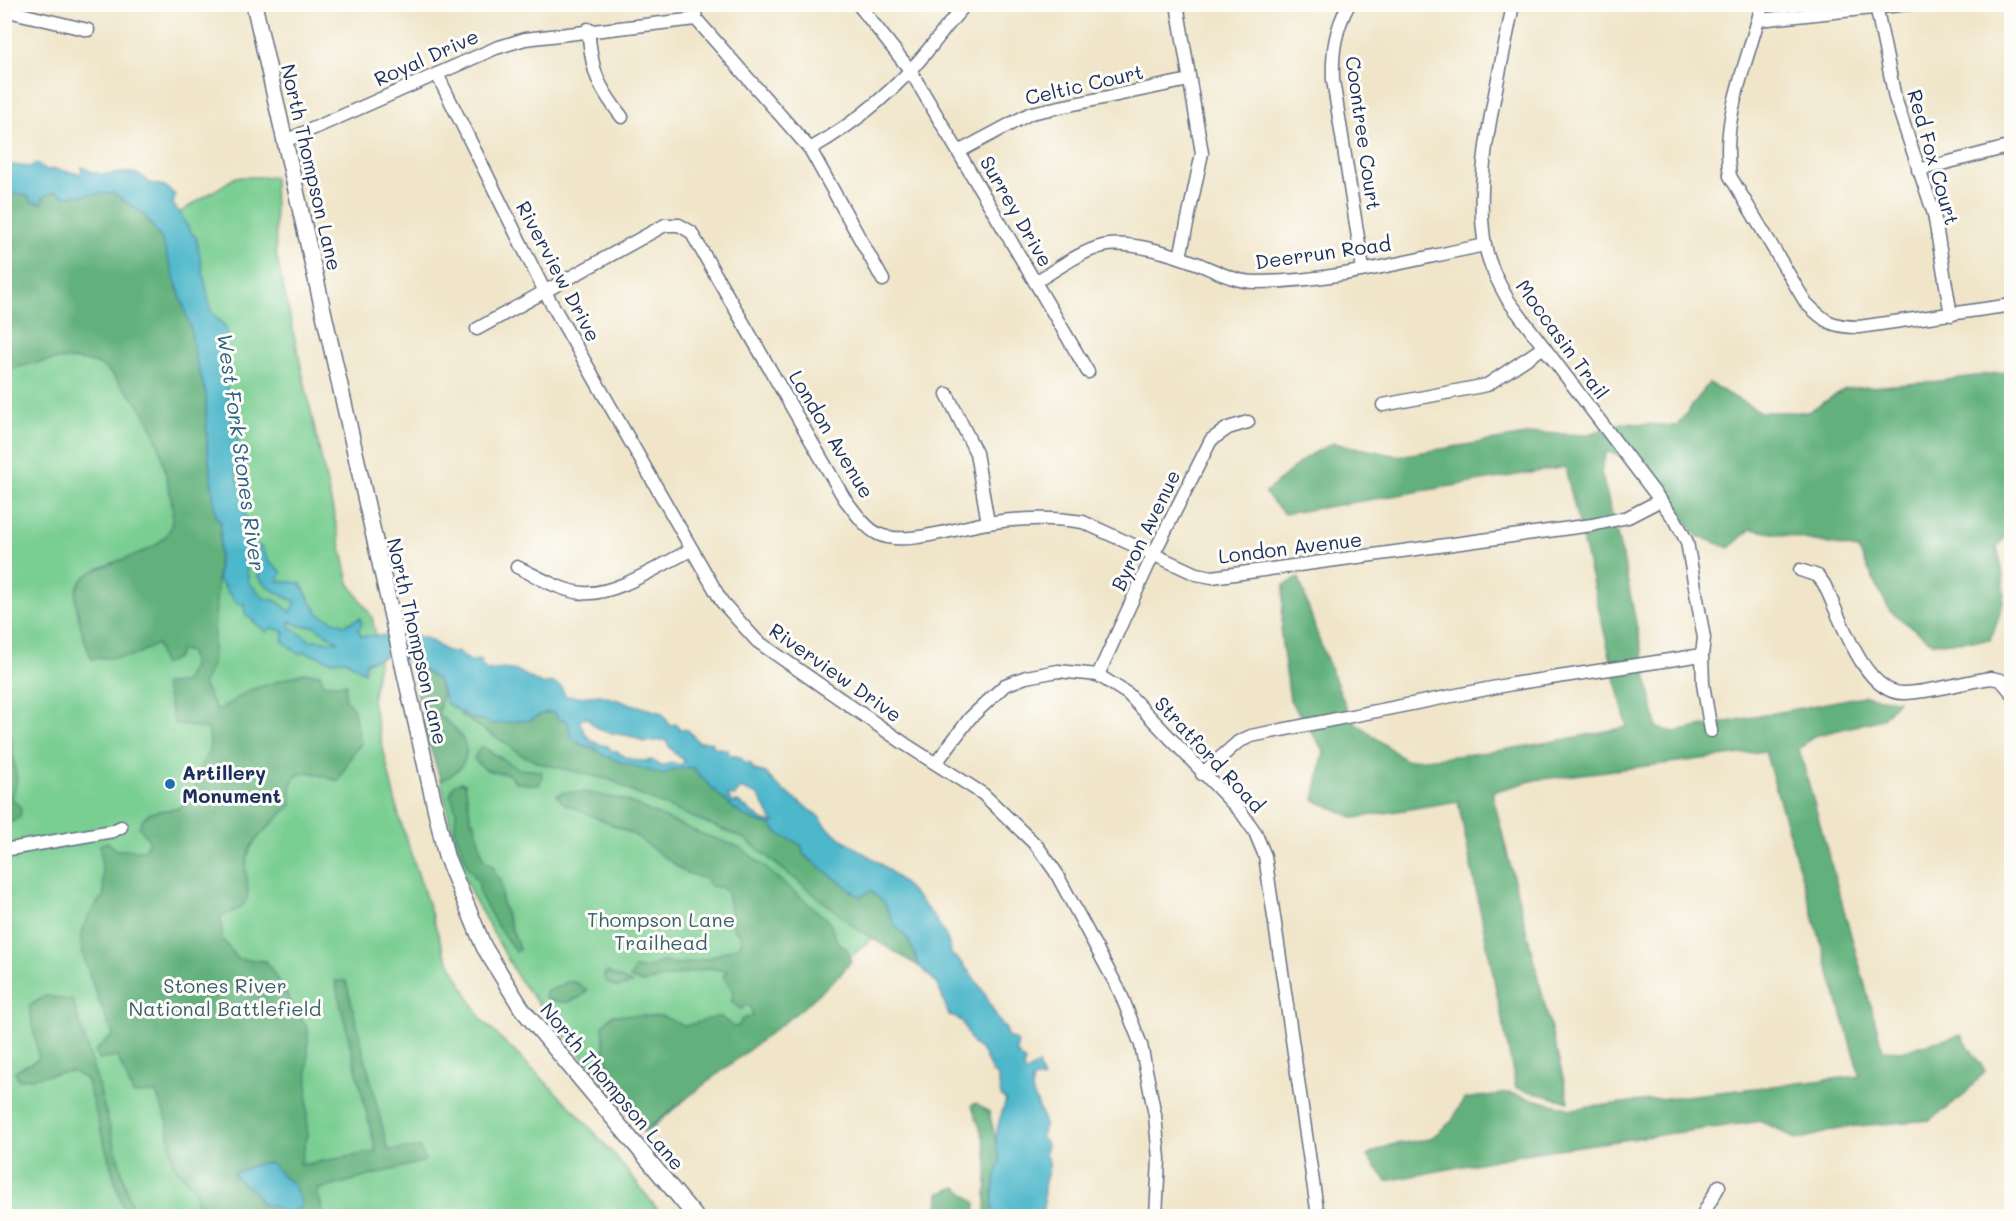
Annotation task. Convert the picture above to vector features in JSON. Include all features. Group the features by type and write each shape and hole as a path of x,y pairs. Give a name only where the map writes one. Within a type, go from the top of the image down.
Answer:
{"main road":[{"name":"North Thompson Lane","path":"254,4 415,728 447,856 484,947 522,1009 549,1045 695,1216"}],"street":[{"path":"694,4 696,19 810,149 883,280"},
{"name":"Surrey Drive","path":"858,4 910,70 960,151 1088,372"},
{"path":"810,149 843,130 870,110 910,70 966,4"},
{"path":"1177,4 1202,153 1180,257"},
{"name":"Coontree Court","path":"1349,4 1341,18 1332,51 1333,80 1363,269"},
{"name":"Moccasin Trail","path":"1513,4 1480,188 1485,245 1492,270 1508,300 1659,501 1676,520 1687,542 1704,638 1702,655 1712,731"},
{"path":"1762,4 1735,97 1726,156 1730,176 1806,303 1822,320 1839,327 1859,327 2012,305"},
{"path":"1759,20 1877,10 1910,4"},
{"path":"4,10 88,30"},
{"name":"Red Fox Court","path":"1877,10 1895,98 1934,214 1951,315"},
{"name":"Royal Drive","path":"285,141 437,74 525,39 588,29 696,19"},
{"path":"588,29 591,58 601,90 622,117"},
{"name":"Riverview Drive","path":"437,74 545,292 722,602 757,641 983,794 1037,846 1054,871 1120,992 1141,1045 1155,1111 1159,1159 1156,1216"},
{"name":"Celtic Court","path":"960,151 1031,113 1189,81"},
{"path":"1918,170 2012,146"},
{"name":"London Avenue","path":"477,328 665,225 679,225 691,232 844,498 863,521 878,534 895,537 918,537 988,523 1036,519 1083,522 1196,574 1212,577 1592,525 1628,517 1659,501"},
{"name":"Deerrun Road","path":"1035,282 1104,246 1119,244 1180,257 1240,281 1291,280 1363,269 1485,245"},
{"path":"1383,405 1487,385 1544,347"},
{"path":"947,394 963,421 976,453 988,523"},
{"name":"Byron Avenue","path":"1098,675 1153,555 1211,440 1228,428 1248,423"},
{"path":"517,567 558,586 582,593 608,591 691,550"},
{"path":"1800,570 1818,576 1824,584 1862,662 1875,680 1890,691 1905,693 1991,678 2001,680 2012,693"},
{"path":"1202,774 1238,742 1251,736 1512,684 1702,655"},
{"name":"Stratford Road","path":"936,763 970,718 1005,685 1026,677 1058,671 1098,675 1128,694 1240,812 1255,832 1265,856 1318,1216"},
{"path":"4,850 113,831 120,827"},
{"path":"1702,1216 1719,1186"}],"green space":[{"name":"Stones River National Battlefield","path":"236,177 274,177 276,254 349,583 372,617 380,653 372,701 399,817 444,952 481,1019 577,1113 663,1216 5,1216 4,193 160,225"},
{"path":"56,190 65,196 113,193 143,213 162,240 190,326 195,356 206,394 207,444 216,517 221,522 212,665 203,684 217,711 250,690 304,673 320,674 323,684 346,684 345,699 353,708 361,744 353,753 338,781 310,772 297,775 291,784 292,805 263,832 250,849 246,871 247,897 243,904 235,910 221,916 222,939 238,959 266,961 308,1029 307,1135 300,1165 376,1152 335,981 346,981 388,1150 420,1148 425,1161 317,1190 324,1216 198,1216 195,1191 173,1164 167,1120 156,1093 133,1094 118,1057 99,1060 95,1051 113,1035 93,985 81,944 81,936 87,919 104,895 100,845 107,842 117,850 145,850 149,840 139,827 143,820 151,813 178,808 194,796 199,769 210,750 209,729 175,724 164,684 184,683 193,667 190,652 180,650 178,657 163,665 157,644 133,656 92,659 77,608 76,593 81,582 91,573 150,548 162,540 170,529 173,515 171,499 162,457 150,422 137,402 110,372 92,362 54,360 5,371 4,193 26,195 32,202 42,203 43,197"},
{"path":"2011,371 2011,529 1997,548 2003,574 2004,595 1990,640 1933,643 1890,611 1858,549 1751,529 1729,548 1697,536 1640,458 1606,452 1601,472 1623,558 1657,728 1674,732 1864,696 1898,700 1882,719 1814,736 1799,749 1883,1050 1901,1051 1961,1035 1985,1071 1962,1097 1930,1120 1846,1127 1797,1140 1762,1121 1535,1152 1387,1181 1367,1156 1390,1145 1430,1139 1452,1121 1464,1099 1509,1093 1571,1109 1860,1076 1765,751 1535,780 1492,792 1569,1102 1516,1088 1458,801 1355,818 1314,800 1324,751 1290,700 1281,637 1284,585 1299,578 1319,640 1351,719 1405,760 1489,752 1627,727 1565,467 1284,514 1265,493 1306,457 1333,443 1399,456 1538,433 1585,435 1623,423 1677,426 1709,383 1760,412 1808,412 1845,389 1932,382"},
{"name":"Thompson Lane Trailhead","path":"411,662 418,666 454,708 571,736 720,798 860,897 884,902 893,920 645,1134 520,981 472,895 460,867 441,781 425,731"},
{"path":"411,662 438,680 442,695 438,715 457,731 466,748 461,765 453,774 441,781 425,731"},
{"path":"5,707 17,780 12,798 21,808 20,817 5,825"},
{"path":"463,710 520,721 546,713 555,713 558,720 567,720 571,736 581,745 664,775 670,770 692,767 737,810 759,822 772,825 782,835 799,843 803,846 803,854 860,897 870,890 884,902 895,926 908,939 920,967 860,931 745,839 630,791 614,781 539,763 520,754 460,715"},
{"path":"481,746 519,769 541,771 542,778 539,785 517,783 508,774 493,772 482,767 474,759"},
{"path":"461,782 465,784 471,820 475,824 483,859 493,866 497,877 501,879 502,903 519,950 516,952 498,927 479,893 479,883 468,867 455,831 456,811 450,794 455,784"},
{"path":"566,792 583,792 625,800 699,833 740,847 829,921 837,942 847,949 851,961 840,975 804,1007 647,1129 615,1094 605,1056 603,1026 612,1015 661,1016 685,1026 720,1016 733,1027 739,1026 741,1020 753,1015 747,1004 741,1009 731,1002 732,991 723,976 727,971 709,968 642,983 630,978 635,968 645,969 662,962 680,964 707,959 741,945 740,934 734,929 727,892 721,887 710,886 706,879 686,873 633,834 563,803 557,795"},
{"path":"607,972 633,984 616,987 605,980 604,974"},
{"path":"566,982 576,982 587,990 578,998 568,1002 556,1002 545,997 547,991"},
{"path":"46,996 73,1001 134,1216 125,1216 86,1079 72,1071 19,1080 15,1071 39,1059 29,1006"},
{"path":"976,1103 989,1112 1001,1161 994,1188 993,1216 985,1216 987,1162 984,1141 972,1105"},
{"path":"957,1187 976,1203 975,1216 935,1216 938,1215 939,1193"}],"water":[{"path":"36,163 46,170 54,169 81,174 82,167 102,174 137,174 149,183 165,186 175,195 173,205 196,237 211,312 225,326 228,337 224,346 229,367 226,373 228,400 238,437 235,471 239,484 246,487 250,495 244,512 258,548 261,546 269,562 282,572 278,581 300,583 316,610 325,617 345,625 360,618 362,624 358,630 361,636 414,635 428,639 448,652 458,652 470,661 482,660 480,664 488,671 502,669 518,671 543,685 551,682 561,687 566,696 600,695 662,713 670,725 676,724 680,729 688,730 698,742 712,742 713,747 728,750 729,755 740,757 745,763 750,763 754,770 766,773 783,790 819,817 832,831 897,877 933,917 943,931 951,955 966,968 977,983 998,1020 1006,1029 1007,1036 1018,1042 1016,1052 1025,1062 1023,1068 1026,1073 1038,1064 1043,1080 1036,1078 1032,1080 1032,1091 1044,1121 1041,1138 1047,1144 1045,1154 1049,1165 1044,1190 1044,1216 993,1216 994,1188 1001,1161 996,1136 1006,1100 1001,1096 998,1077 992,1072 983,1052 972,1043 962,1021 949,1015 937,983 920,967 908,939 895,926 884,902 870,891 860,897 803,854 802,846 798,843 778,833 771,825 758,822 737,811 692,767 670,770 664,775 603,755 594,747 582,745 571,736 567,720 558,720 555,713 546,712 530,720 490,724 484,720 473,719 447,704 438,680 411,662 387,656 366,662 364,672 345,660 331,661 304,652 298,654 282,640 285,632 272,628 266,632 245,614 244,604 237,604 218,579 221,522 216,517 207,444 206,394 195,356 190,326 162,240 143,213 113,193 65,196 56,191 43,197 42,203 32,202 26,195 5,193 4,164 30,167","holes":["249,548 260,566 258,577 262,582 296,602 291,612 275,600 265,599 249,583 246,565","290,621 300,626 314,626 339,642 310,640 289,626","587,717 600,729 636,738 643,742 665,740 674,753 685,761 680,765 672,763 660,766 652,760 638,761 629,758 617,751 611,751 608,746 592,741 579,721","740,788 758,795 774,823 764,821 738,802 731,803 728,795 735,796"]},
{"path":"261,1163 271,1163 284,1178 293,1183 302,1204 299,1209 285,1215 275,1207 261,1204 251,1189 233,1173"}],"place":[{"name":"Artillery Monument","path":"170,784"}],"water label":[{"name":"West Fork Stones River","path":"242,452"}]}
